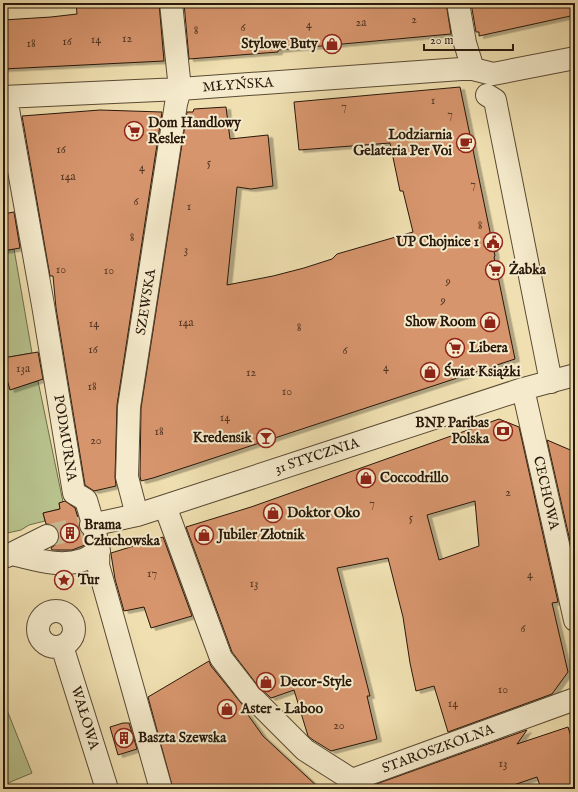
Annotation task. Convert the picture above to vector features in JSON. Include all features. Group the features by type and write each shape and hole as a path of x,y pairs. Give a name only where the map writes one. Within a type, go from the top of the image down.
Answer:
{"street":[{"name":"SZEWSKA","path":"137,514 127,476 129,408 176,104 180,89 171,3"},
{"path":"458,3 465,43 472,69"},
{"name":"MŁYŃSKA","path":"5,97 180,89 461,69 472,69 493,74 575,58"},
{"name":"CECHOWA","path":"487,95 495,100 575,620"},
{"name":"PODMURNA","path":"5,97 46,320 74,493 86,500 99,551 98,565 161,789"},
{"name":"31 STYCZNIA","path":"92,525 165,506 539,385 575,375"},
{"name":"STAROSZKOLNA","path":"165,506 221,658 249,694 305,750 350,784 575,699"},
{"path":"8,556 47,536"},
{"path":"8,556 51,563 65,563 82,560 99,551"},
{"name":"WAŁOWA","path":"62,646 107,789"}],"green space":[{"path":"14,249 32,353 3,358 3,251"},
{"path":"3,365 10,389 38,381 63,502 59,503 60,509 43,513 45,521 29,525 21,530 3,534"},
{"path":"3,700 32,773 3,785"}],"building":[{"path":"76,3 159,3 164,61 3,69 3,20 77,14"},
{"path":"184,3 446,3 451,34 278,50 278,52 189,59"},
{"path":"471,3 575,3 575,15 479,36 479,32 476,32"},
{"path":"460,87 515,359 141,481 141,408 187,112 193,112 194,109 226,107 230,139 268,135 273,186 251,189 237,187 227,285 304,268 332,259 337,254 413,232 403,191 400,191 390,143 299,150 294,102"},
{"path":"100,110 162,112 117,405 116,486 94,491 85,485 56,308 53,276 50,276 22,116"},
{"path":"14,212 20,248 3,251 3,214"},
{"path":"38,352 43,379 10,390 3,365 3,358"},
{"path":"499,419 519,427 558,602 552,603 568,672 552,694 448,732 434,686 416,691 403,617 388,558 337,568 370,696 367,696 377,739 331,751 308,736 294,690 271,698 258,686 232,652 186,527 251,507","holes":["475,501 479,546 439,560 427,515"]},
{"path":"547,440 575,452 575,563"},
{"name":"Brama Człuchowska","path":"65,501 75,508 79,521 79,528 83,534 85,545 72,550 52,550 51,548 58,543 58,531 54,525 46,524 43,513 60,509 59,503"},
{"path":"163,537 192,616 151,628 144,607 124,611 115,579 111,553"},
{"path":"209,661 211,666 245,708 243,708 263,736 320,789 173,789 148,697"},
{"name":"Baszta Szewska","path":"123,723 129,723 137,749 118,755 110,727"},
{"path":"568,727 575,749 575,789 541,789 537,777 502,789 369,789 368,787 527,730 517,744"}],"tunnel":[{"path":"47,536 91,525"}],"place":[{"name":"Stylowe Buty","path":"332,44"},
{"name":"Dom Handlowy Resler","path":"134,131"},
{"name":"Lodziarnia Gelateria Per Voi","path":"466,143"},
{"name":"UP Chojnice 1","path":"493,242"},
{"name":"Żabka","path":"495,270"},
{"name":"Show Room","path":"490,322"},
{"name":"Libera","path":"455,348"},
{"name":"Świat Książki","path":"430,372"},
{"name":"BNP Paribas Polska","path":"503,431"},
{"name":"Kredensik","path":"266,438"},
{"name":"Coccodrillo","path":"366,478"},
{"name":"Doktor Oko","path":"273,513"},
{"name":"Brama Człuchowska","path":"70,533"},
{"name":"Jubiler Złotnik","path":"204,535"},
{"name":"Tur","path":"64,580"},
{"name":"Decor-Style","path":"266,682"},
{"name":"Aster - Laboo","path":"227,709"},
{"name":"Baszta Szewska","path":"124,738"}]}
